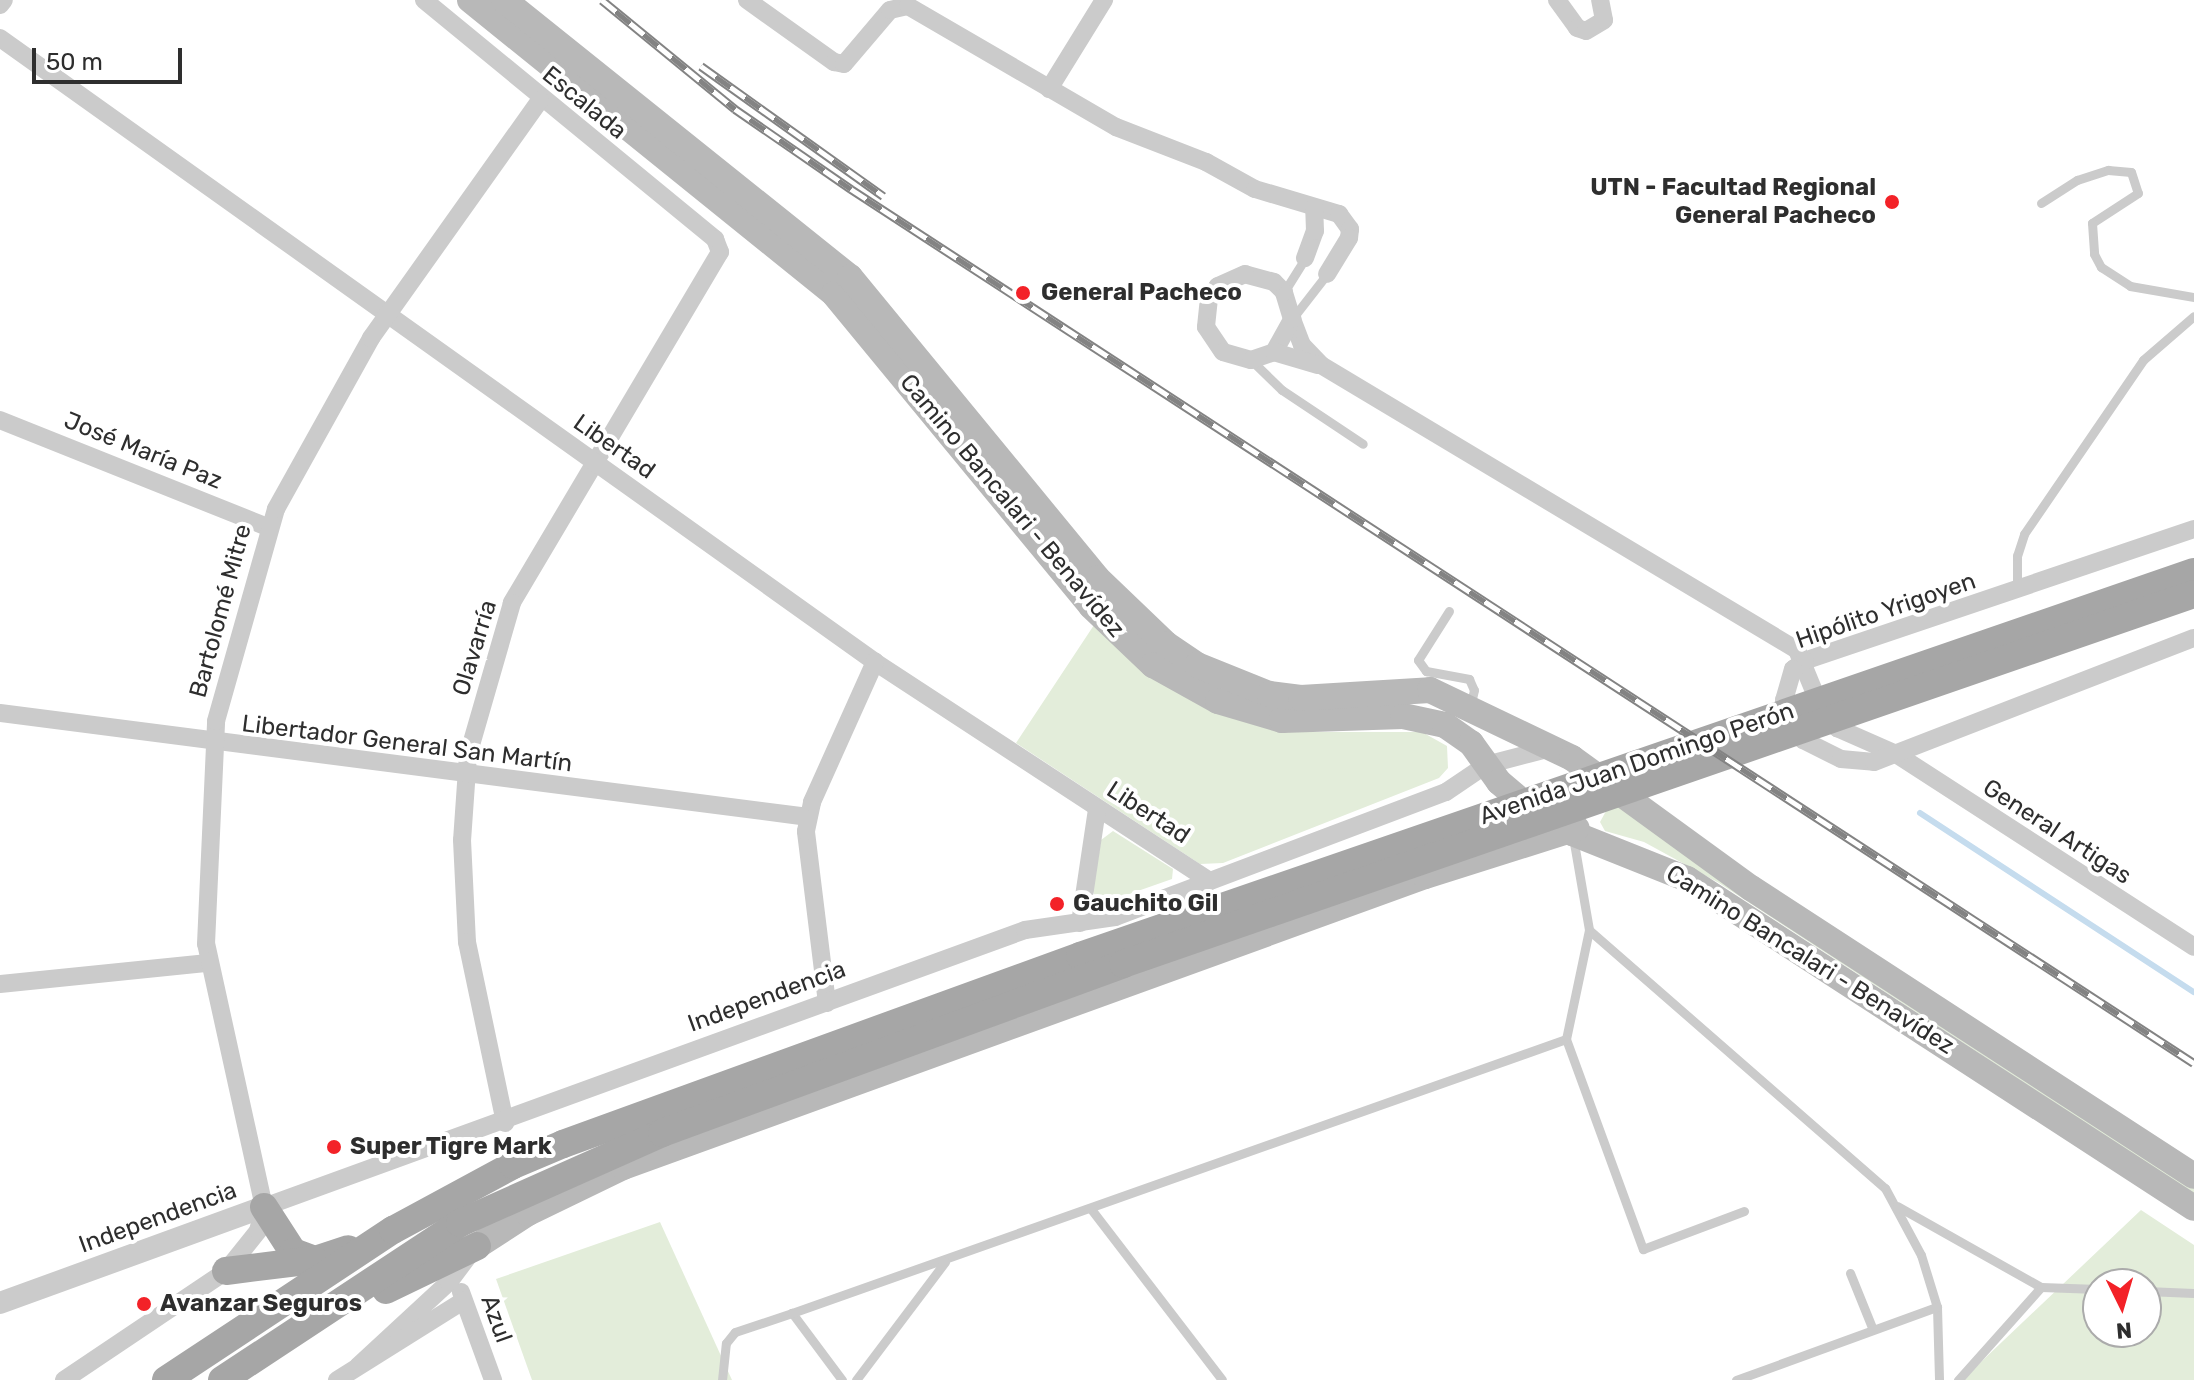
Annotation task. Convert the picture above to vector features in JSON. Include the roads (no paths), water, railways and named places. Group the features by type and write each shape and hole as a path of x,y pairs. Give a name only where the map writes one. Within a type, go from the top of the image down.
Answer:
{"main road":[{"name":"Camino Bancalari - Benavídez","path":"470,0 834,294 1091,606 1144,658 1218,701 1282,720 1403,716 1445,725 1471,743 1510,793 1572,833 1687,879 2194,1208"},
{"name":"Camino Bancalari - Benavídez","path":"504,0 850,277 1097,578 1166,644 1209,671 1269,694 1301,698 1430,690 1551,748 1612,786 1751,888 2194,1176"},
{"name":"Avenida Juan Domingo Perón","path":"393,1230 502,1170 563,1144 1080,956 2194,572"},
{"path":"222,1380 460,1223 526,1190 662,1133 1123,964 2194,594"},
{"path":"295,1334 477,1246 528,1213 623,1167 1425,876 1572,833 1612,786"},
{"path":"264,1207 293,1252 315,1260"},
{"path":"226,1271 315,1260 393,1230"},
{"path":"166,1380 393,1230"}],"street":[{"path":"0,5 4,0"},
{"name":"Escalada","path":"424,0 540,100 715,239"},
{"path":"747,0 834,62 844,64 890,10 908,6 1116,127 1206,162 1255,189 1339,214 1350,229 1327,274"},
{"path":"1049,89 1104,0"},
{"path":"1560,0 1577,28 1586,31 1604,20 1600,0"},
{"name":"Libertad","path":"0,38 875,662 1210,881"},
{"name":"Bartolomé Mitre","path":"264,1207 208,963 205,924 213,744 268,527 386,314 540,100"},
{"path":"1305,258 1315,231 1314,208"},
{"name":"Olavarría","path":"505,1123 467,942 464,777 506,616 593,461 715,268 720,252 715,239"},
{"path":"1321,365 1302,345 1284,292 1274,282 1245,274 1218,286 1209,298 1206,327 1212,341 1236,359 1251,360 1274,352 1321,365 1782,639 1805,661"},
{"path":"1274,352 1292,319"},
{"name":"José María Paz","path":"0,420 268,527"},
{"name":"Hipólito Yrigoyen","path":"2194,529 1805,661 1793,669 1784,700 1788,720 1803,740 1857,763 1896,754 2194,638"},
{"name":"General Artigas","path":"1805,661 1823,713 1847,735 1896,754 2194,947"},
{"path":"827,1003 809,876 808,817 875,662"},
{"name":"Libertador General San Martín","path":"0,713 464,777 808,817"},
{"name":"Independencia","path":"0,1303 505,1123 1025,930 1115,917 1446,792 1486,765 1551,748"},
{"path":"1080,923 1097,809"},
{"path":"0,984 208,963"},
{"path":"64,1380 226,1271 254,1240 264,1207"},
{"path":"358,1366 456,1273 477,1246"},
{"name":"Azul","path":"456,1273 463,1301 493,1380"},
{"path":"337,1380 463,1301"}],"lane":[{"path":"2041,203 2077,180 2108,170 2131,172 2139,182 2138,193 2092,223 2094,254 2101,267 2130,286 2194,297"},
{"path":"1284,292 1305,258"},
{"path":"1292,319 1327,274"},
{"path":"2017,591 2017,556 2024,534 2143,360 2194,316"},
{"path":"1251,360 1282,390 1363,444"},
{"path":"1449,611 1418,660 1426,671 1469,679 1474,690 1470,707"},
{"path":"1572,833 1589,930 1566,1039 1643,1249 1744,1211"},
{"path":"1589,930 1864,1168 1894,1204 1921,1255 1937,1307 1939,1380"},
{"path":"722,1380 726,1343 735,1332 945,1262 1566,1039"},
{"path":"1894,1204 2041,1287 2082,1288"},
{"path":"1091,1209 1222,1380"},
{"path":"856,1380 945,1262"},
{"path":"1850,1273 1873,1330"},
{"path":"1958,1380 2041,1287"},
{"path":"2162,1292 2194,1293"},
{"path":"1736,1380 1937,1307"},
{"path":"792,1313 842,1380"}],"waterway":[{"path":"1920,813 2194,992"}],"railway":[{"path":"602,0 735,109 851,189 2194,1063"},
{"path":"701,66 883,196"}],"place":[{"name":"UTN - Facultad Regional General Pacheco","path":"1892,202"},
{"name":"General Pacheco","path":"1023,293"},
{"name":"Gauchito Gil","path":"1057,904"},
{"name":"Super Tigre Mark","path":"334,1147"},
{"name":"Avanzar Seguros","path":"144,1304"}]}
